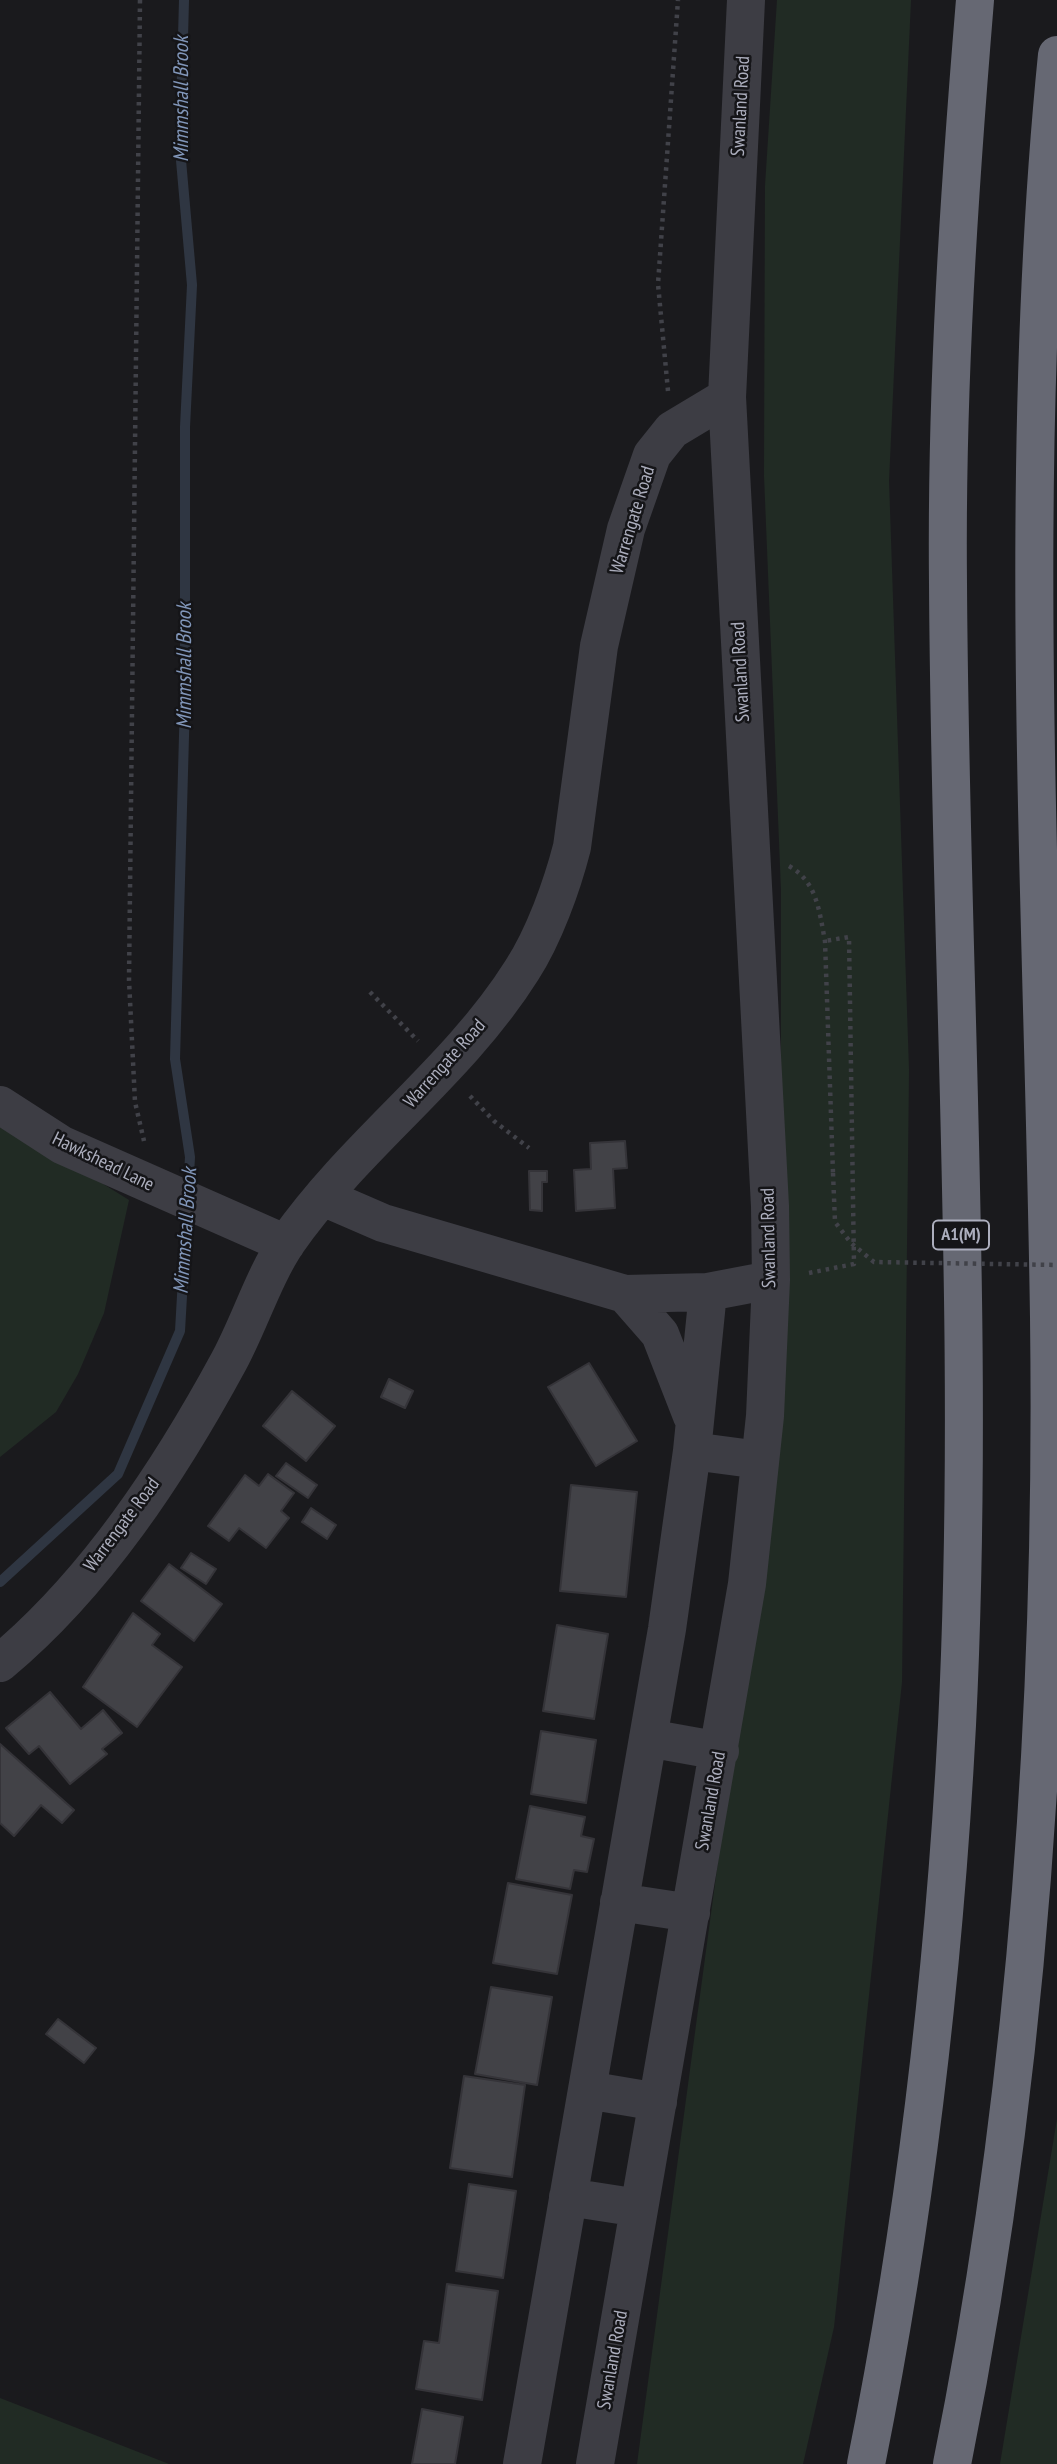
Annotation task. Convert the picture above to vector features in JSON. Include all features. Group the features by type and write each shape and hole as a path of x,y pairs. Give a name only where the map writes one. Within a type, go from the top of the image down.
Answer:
{"highway":[{"name":"A1(M)","path":"866,2464 909,2221 932,2039 957,1721 964,1423 947,576 950,393 959,195 975,0"},
{"path":"952,2464 1005,2146 1030,1920 1044,1695 1049,1322 1034,470 1046,164 1057,55"}],"street":[{"name":"Swanland Road","path":"595,2464 720,1751 747,1584 760,1460 771,1280 770,1206 727,397 746,0"},
{"name":"Warrengate Road","path":"0,1663 43,1628 130,1519 199,1417 286,1244 323,1197 473,1035 523,969 564,878 572,847 599,646 626,529 652,455 672,430 727,397"},
{"name":"Hawkshead Lane","path":"0,1105 62,1145 286,1244"},
{"path":"323,1197 383,1223 625,1294 708,1292 771,1280"},
{"path":"522,2464 648,1738 694,1437 708,1292"},
{"path":"625,1294 660,1334 694,1437"},
{"path":"694,1437 760,1460"},
{"path":"648,1738 720,1751"},
{"path":"619,1902 691,1913"},
{"path":"587,2090 658,2102"},
{"path":"568,2197 639,2208"}],"path":[{"path":"140,0 129,980 135,1102 148,1161 141,1182"},
{"path":"672,430 658,284 678,0"},
{"path":"749,842 805,875 818,905 825,941 835,1222 850,1243 874,1262 1057,1265"},
{"path":"771,1280 854,1264 849,937 825,941"}],"shaded area":[{"path":"777,0 911,0 889,481 909,1070 902,1682 834,2327 803,2464 637,2464 781,1393 781,890 764,475 765,186"},
{"path":"0,1120 129,1200 104,1313 78,1374 56,1412 0,1457"},
{"path":"1057,2119 1057,2464 1000,2464"},
{"path":"0,2398 169,2464 0,2464"}],"building":[{"path":"625,1141 627,1168 613,1169 615,1208 576,1211 574,1170 591,1169 590,1143"},
{"path":"529,1171 547,1171 547,1182 542,1182 542,1211 530,1210"},
{"path":"589,1363 637,1441 596,1466 548,1387"},
{"path":"389,1379 413,1391 405,1408 381,1397"},
{"path":"292,1391 335,1426 306,1461 263,1426"},
{"path":"286,1463 317,1485 308,1498 276,1476"},
{"path":"268,1474 294,1493 281,1511 289,1518 266,1548 239,1528 229,1541 208,1526 245,1475 259,1486"},
{"path":"571,1485 637,1492 626,1597 560,1591"},
{"path":"311,1508 336,1525 327,1539 302,1522"},
{"path":"191,1553 216,1569 206,1584 181,1568"},
{"path":"169,1564 222,1604 194,1641 141,1601"},
{"path":"133,1613 160,1634 152,1645 182,1667 137,1727 83,1687"},
{"path":"557,1625 608,1634 594,1719 543,1711"},
{"path":"50,1692 81,1729 103,1710 122,1733 102,1749 107,1754 70,1784 39,1746 29,1754 6,1728"},
{"path":"541,1731 596,1740 586,1803 531,1794"},
{"path":"0,1744 74,1810 62,1823 41,1805 14,1836 0,1823"},
{"path":"530,1806 585,1817 581,1836 594,1839 587,1872 574,1870 570,1889 516,1879"},
{"path":"508,1883 572,1895 557,1974 493,1963"},
{"path":"491,1987 552,1997 537,2085 475,2074"},
{"path":"58,2019 96,2048 84,2063 46,2034"},
{"path":"464,2076 525,2085 512,2177 450,2168"},
{"path":"469,2184 516,2191 503,2278 456,2271"},
{"path":"447,2284 498,2291 482,2400 416,2389 424,2341 439,2343"},
{"path":"422,2409 463,2417 455,2464 412,2464"}],"waterway":[{"name":"Mimmshall Brook","path":"184,0 180,149 192,285 185,427 185,700 175,1059 190,1157 188,1192"},
{"path":"0,1582 118,1474 180,1331 187,1208"}]}
